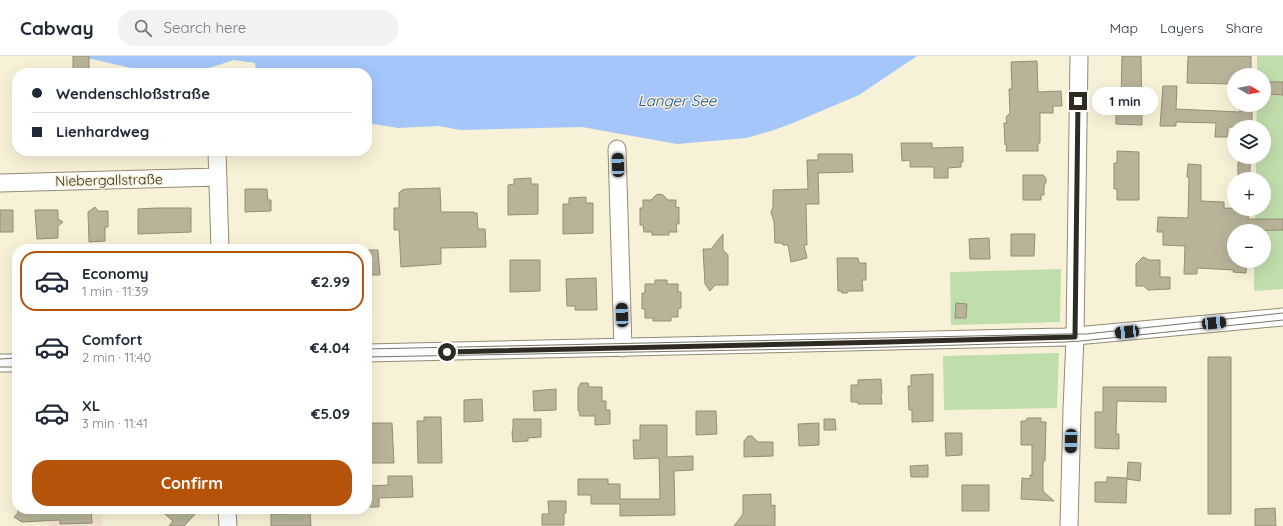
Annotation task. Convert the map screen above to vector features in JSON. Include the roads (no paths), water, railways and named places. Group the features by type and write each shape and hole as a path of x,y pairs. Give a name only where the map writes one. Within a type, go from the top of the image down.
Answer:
{"street":[{"path":"1069,526 1075,337 1079,56"},
{"path":"617,149 623,348"},
{"path":"217,156 220,244"},
{"name":"Niebergallstraße","path":"0,182 218,177"},
{"path":"372,354 1075,337 1283,317"},
{"path":"0,363 12,363"},
{"path":"227,514 228,526"}],"water":[{"name":"Langer See","path":"82,56 917,56 859,95 793,123 746,138 677,144 582,127 460,130 439,126 398,128 372,124 372,68 256,68 255,63 234,60 209,68 132,68"}],"tram line":[{"path":"372,349 1086,334 1283,313"},
{"path":"372,357 855,348 1065,342 1283,320"},
{"path":"0,359 12,358"},
{"path":"0,367 12,367"}]}
